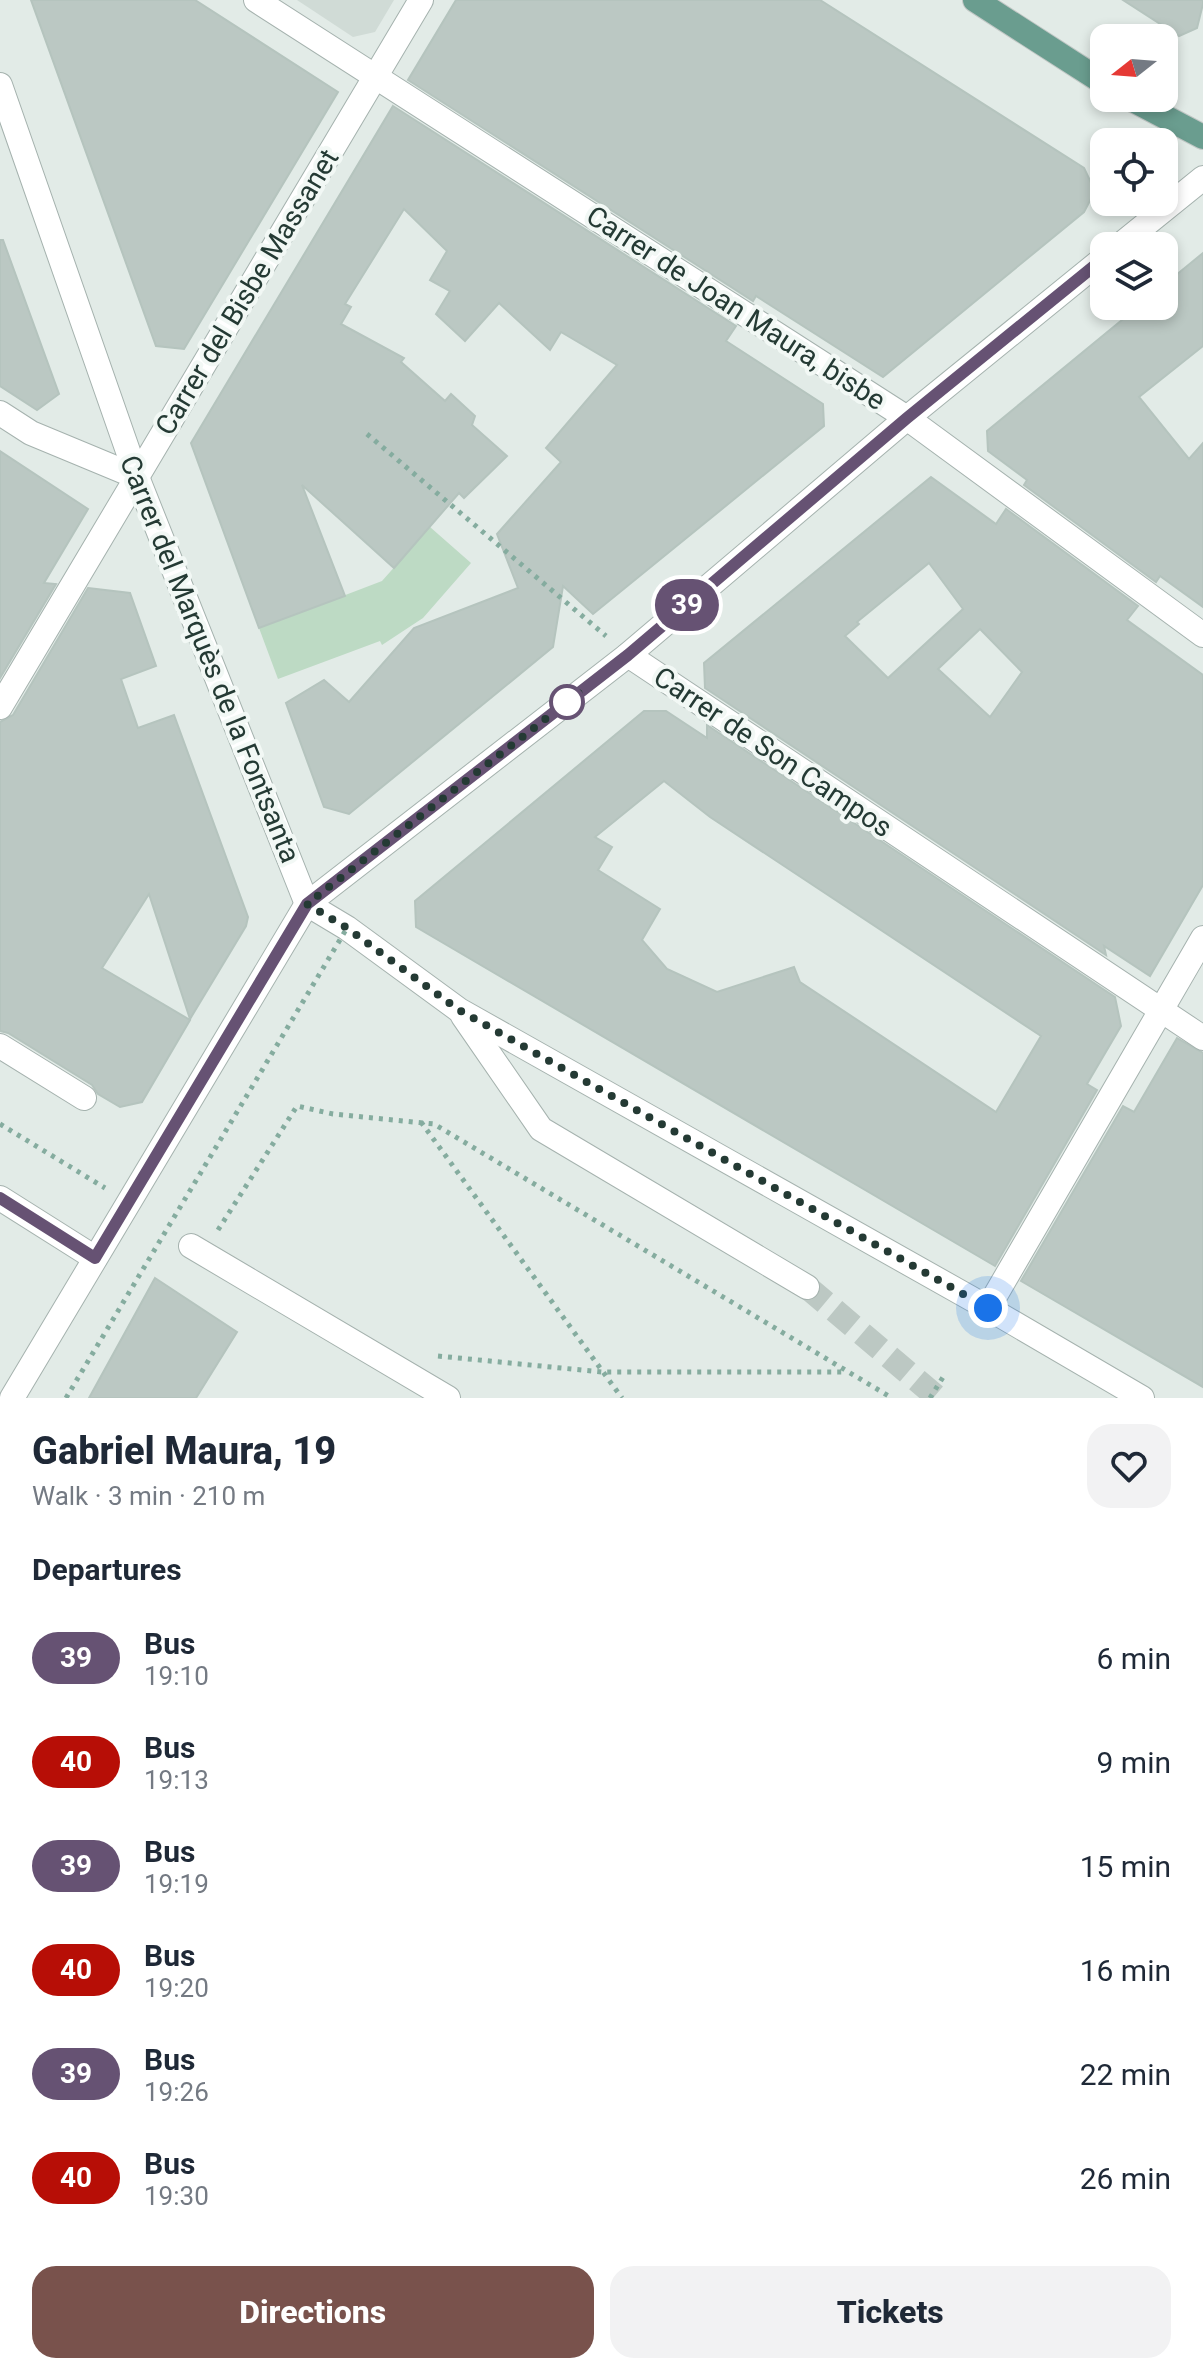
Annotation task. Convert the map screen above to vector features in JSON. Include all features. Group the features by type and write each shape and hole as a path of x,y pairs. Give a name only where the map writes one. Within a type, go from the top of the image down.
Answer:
{"main road":[{"path":"975,0 1090,74"},
{"path":"1156,112 1203,137"}],"street":[{"name":"Carrer de Joan Maura, bisbe","path":"256,0 907,418 1203,635"},
{"name":"Carrer del Bisbe Massanet","path":"0,707 421,0"},
{"name":"Carrer del Marquès de la Fontsanta","path":"0,85 137,477 307,904"},
{"path":"1136,232 1203,178"},
{"path":"12,1398 307,904 628,655 907,418 1090,269"},
{"path":"0,413 31,433 137,477"},
{"name":"Carrer de Son Campos","path":"628,655 1203,1038"},
{"path":"307,904 347,928 459,1010 1142,1398"},
{"path":"988,1308 1203,938"},
{"path":"459,1010 541,1129 807,1287"},
{"path":"0,1046 84,1098"},
{"path":"0,1198 95,1258"},
{"path":"201,1243 448,1398"}],"path":[{"name":"Carrer de Son Campos","path":"367,434 628,655"},
{"path":"66,1398 347,928"},
{"path":"201,1243 297,1106 333,1114 434,1124 892,1398"},
{"path":"421,1122 622,1398"},
{"path":"0,1124 129,1202"},
{"path":"428,1355 602,1372 848,1372"},
{"path":"930,1398 945,1374"}],"shaded area":[{"path":"297,0 394,0 375,32 353,37"}],"green space":[{"path":"430,527 471,563 423,618 382,645 380,641 278,679 259,628 382,581"}],"building":[{"path":"31,0 195,0 338,92 184,349 156,346"},
{"path":"456,0 820,0 1084,168 1090,181 1090,201 1084,212 883,377 756,296 753,301 408,80"},
{"path":"1123,0 1203,0 1197,28 1179,36 1178,24 1160,24"},
{"path":"393,106 736,326 726,341 823,404 824,426 593,614 563,586 553,647 349,814 324,807 286,703 324,680 349,702 414,628 518,588 497,534 561,462 546,448 617,365 561,332 550,350 499,303 465,341 436,314 450,291 430,280 447,251 404,209 345,304 351,307 341,324 404,358 401,362 445,401 451,394 475,416 472,425 507,456 464,498 459,493 394,568 302,485 345,596 259,628 191,443"},
{"path":"0,240 3,240 59,394 37,410 0,386"},
{"path":"1203,253 1203,346 1139,397 1189,459 1203,443 1203,607 1160,576 1156,582 1024,485 1027,480 988,451 987,431 1122,320 1178,320 1178,274"},
{"path":"0,451 88,509 44,583 56,584 0,678"},
{"path":"931,477 996,524 1006,509 1138,606 1127,620 1203,675 1203,885 1150,976 1104,946 1106,955 705,688 704,663","holes":["929,563 963,609 888,678 845,636 859,624 857,622","980,629 1022,672 990,717 938,669"]},
{"path":"88,588 130,593 156,666 121,679 138,728 174,715 248,917 246,926 190,1019 149,894 102,968 190,1020 142,1102 120,1107 98,1094 92,1085 0,1031 0,722 13,715"},
{"path":"644,711 666,711 707,738 707,725 1115,997 1121,1026 1087,1084 1097,1090 995,1266 416,927 415,901","holes":["664,781 710,817 1041,1036 996,1112 800,982 794,967 717,992 667,969 642,940 660,909 598,870 612,847 595,837"]},
{"path":"1177,1038 1203,1053 1203,1387 1021,1281 1123,1106 1134,1112"},
{"path":"155,1278 237,1332 196,1398 89,1398"}],"tunnel":[{"path":"807,1287 938,1398"}],"bus line":[{"name":"39","path":"0,1198 95,1258 307,904 628,655 907,418 1090,269"}],"route":[{"path":"567,702 579,693 307,904 347,928 459,1010 988,1308"}]}
